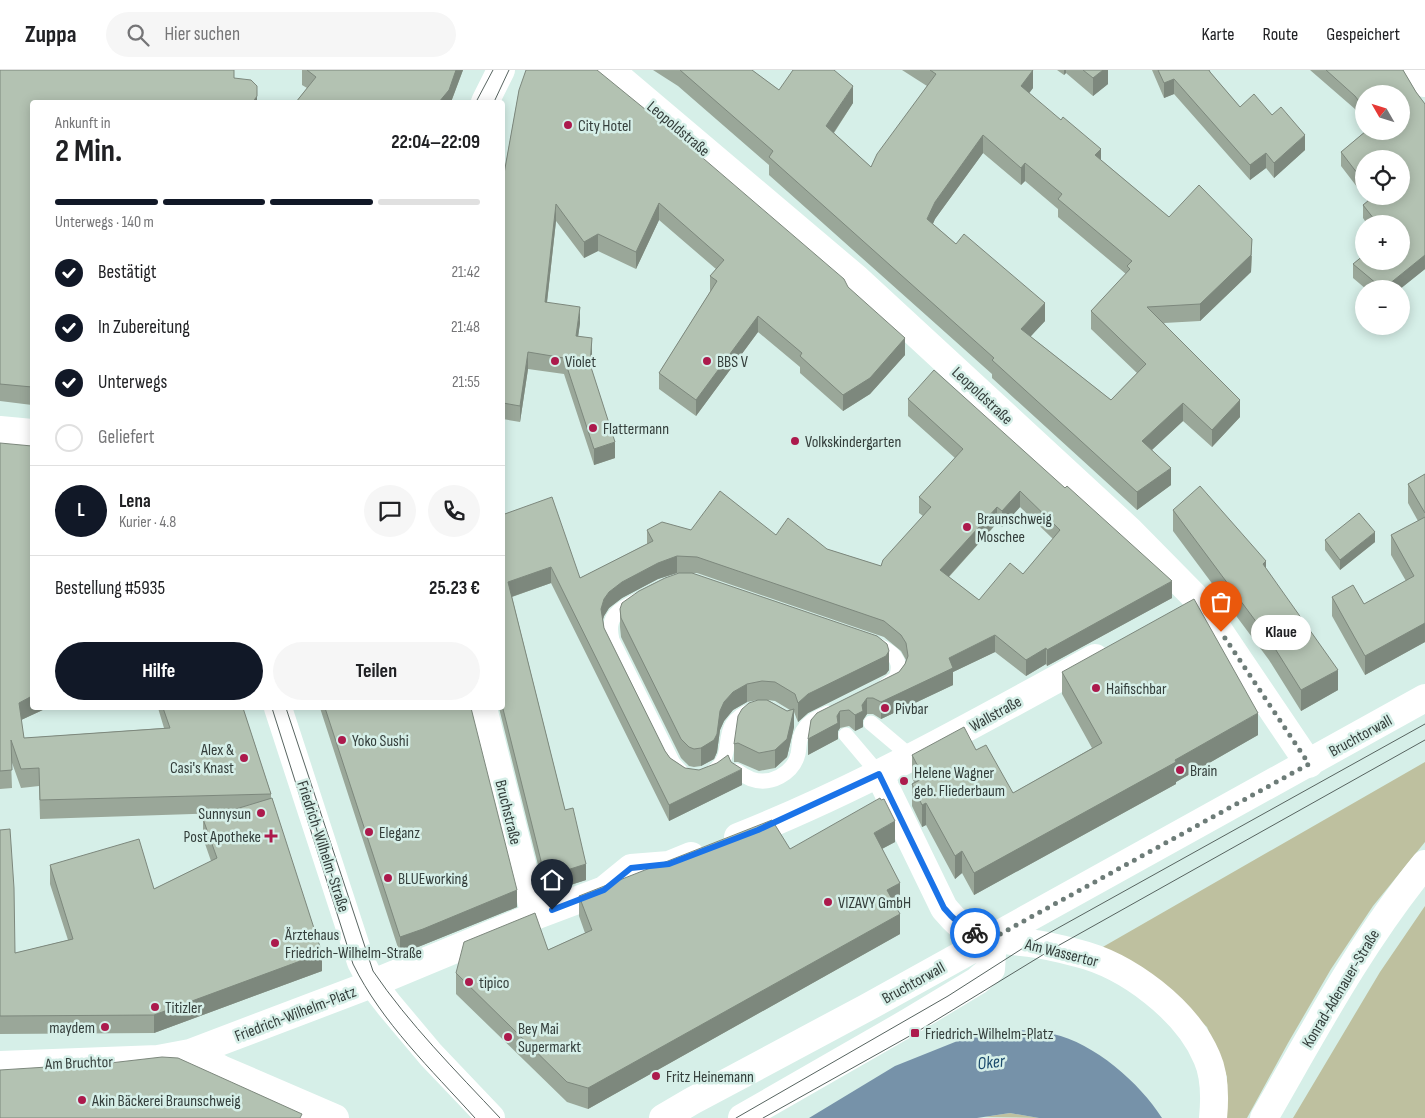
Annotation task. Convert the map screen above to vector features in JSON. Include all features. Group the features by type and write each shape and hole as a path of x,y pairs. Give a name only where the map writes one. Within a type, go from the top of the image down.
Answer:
{"street":[{"name":"Leopoldstraße","path":"610,70 857,278 1130,531 1199,600 1309,764"},
{"path":"1418,70 1425,83"},
{"path":"0,430 30,433"},
{"path":"1173,615 1199,600"},
{"name":"Wallstraße","path":"372,983 535,916 604,890 631,868 669,864 758,830 929,749 1112,648"},
{"name":"Bruchtorwall","path":"663,1118 1309,764 1425,698"},
{"name":"Friedrich-Wilhelm-Straße","path":"279,710 361,962 372,983"},
{"name":"Bruchstraße","path":"484,710 535,916"},
{"name":"Am Wassertor","path":"879,774 944,908 954,920 965,929 993,938 1031,943 1080,953 1108,964 1148,988 1177,1014 1198,1039 1208,1060 1214,1085 1213,1118"},
{"name":"Konrad-Adenauer-Straße","path":"1264,1118 1362,949 1396,900 1425,864"},
{"path":"742,1118 977,981 991,969 993,938"},
{"name":"Friedrich-Wilhelm-Platz","path":"158,1059 190,1053 372,983 431,1055 491,1118"},
{"path":"190,1053 221,1069 335,1118"},
{"name":"Am Bruchtor","path":"0,1065 158,1059"}],"lane":[{"path":"647,596 622,608 611,622 610,630 673,763 679,771 686,776 694,778 714,771 724,760 730,729 737,720 746,712 757,709 769,709"},
{"path":"853,636 889,650 896,658 899,666 896,678 892,682 870,693"},
{"path":"737,771 750,779 762,781 774,780 784,774 796,760 799,742 806,726 812,721 845,705"},
{"path":"871,723 903,750 918,752 929,749"},
{"path":"846,735 879,774"}],"green space":[{"path":"1425,762 1425,842 1373,906 1331,969 1247,1118 1225,1118 1227,1077 1207,1027 1153,978 1101,948"},
{"path":"1425,906 1425,1118 1293,1118 1380,972"},
{"path":"1010,1113 1039,1118 984,1117"}],"water":[{"name":"Oker","path":"1019,1030 1053,1034 1069,1039 1100,1055 1129,1078 1162,1118 1039,1118 1010,1113 977,1118 809,1118 895,1066 965,1038"}],"building":[{"path":"0,70 234,70 234,78 251,80 257,86 257,96 254,100 30,100 30,387 0,384"},
{"path":"307,70 456,70 449,90 441,100 298,100 316,77"},
{"path":"526,70 597,70 662,123 844,279 848,287 905,338 870,378 843,395 800,356 802,353 758,316 696,400 659,373 717,281 710,276 724,260 659,203 636,252 598,234 584,242 556,204 545,302 580,307 576,336 592,338 590,364 615,442 594,449 564,358 528,352 520,406 505,403 505,168 519,90"},
{"path":"680,70 752,70 779,90 793,70 834,70 853,86 826,126 871,167 877,154 936,74 930,70 1033,70 1021,86 1061,120 1063,117 1101,149 1095,155 1169,217 1199,185 1252,239 1251,255 1200,304 1147,307 1240,400 1212,430 1183,403 1142,441 1171,468 1137,492 992,360 994,358 769,157 773,151","holes":["983,135 1021,168 1025,163 1062,194 1058,199 1132,261 1127,266 1130,269 1091,311 1146,364 1111,400 1021,329 1045,303 964,234 956,244 927,219 935,202"]},
{"path":"1083,70 1103,70 1093,78"},
{"path":"1158,70 1209,70 1240,107 1254,94 1272,115 1281,107 1305,135 1274,163 1266,153 1250,165 1174,79 1164,83"},
{"path":"1326,70 1403,70 1425,104 1425,255 1410,267 1410,215 1371,215 1363,205 1410,205 1410,150 1355,150 1355,170 1341,152 1355,140 1410,140 1410,85 1355,85 1355,96"},
{"path":"1360,270 1406,270 1394,280 1372,280"},
{"path":"934,370 1172,581 1026,660 995,635 949,658 953,668 881,702 873,698 867,698 862,705 863,711 855,715 849,710 840,711 837,716 838,723 808,739 811,720 817,713 899,672 908,656 906,643 901,635 884,621 697,557 677,556 658,563 622,582 609,592 604,599 601,609 604,628 670,758 685,768 699,770 717,763 728,755 731,762 742,769 669,805 551,567 508,582 565,810 573,808 586,864 545,877 503,710 505,710 505,514 552,497 580,578 653,541 647,530 662,522 691,530 720,491 776,535 788,518 827,549 881,566 883,560 931,507 919,497 963,449 908,399","holes":["1020,491 1060,530 1023,574 1010,563 979,600 940,570 997,507 1002,511"]},
{"path":"0,443 30,446 30,697 19,703 24,738 170,728 164,710 244,710 271,794 40,800 39,768 21,769 11,740 12,770 0,771"},
{"path":"1425,474 1425,513 1408,484"},
{"path":"1200,486 1266,561 1263,564 1338,670 1301,690 1269,639 1173,510"},
{"path":"1359,513 1375,532 1340,560 1325,540"},
{"path":"1425,517 1425,623 1365,656 1332,597 1353,585 1364,604 1414,576 1391,535"},
{"path":"679,573 692,573 877,636 887,644 889,651 886,656 808,694 798,703 795,694 775,682 762,681 747,684 733,692 724,702 720,711 717,734 714,740 701,748 694,749 681,739 621,618 620,609 622,603 639,591"},
{"path":"1194,599 1258,713 1175,760 1176,762 974,873 962,851 955,856 926,803 922,805 912,784 924,778 912,755 964,727 976,750 986,745 1013,793 1102,743 1062,672"},
{"path":"767,700 787,711 794,709 787,739 775,750 759,753 738,743 734,744 738,716 749,703"},
{"path":"326,710 472,710 517,890 400,937"},
{"path":"272,798 322,953 154,1015 0,1016 0,830 10,829 14,888 15,953 73,939 50,865 139,839 154,889 217,858 203,819"},
{"path":"880,798 881,800 884,799 895,821 874,833 900,883 887,890 900,914 588,1088 567,1082 456,973 464,942 535,913 548,950 592,930 579,896 772,820 790,849"},
{"path":"162,1057 178,1058 302,1114 300,1118 0,1118 0,1070 110,1063"}],"tram line":[{"path":"477,100 493,70"},
{"path":"495,100 509,70"},
{"path":"273,710 353,964 378,1006 408,1045 475,1118"},
{"path":"287,710 373,971 417,1028 500,1118"},
{"path":"736,1118 948,996 1031,943 1425,724"},
{"path":"763,1118 915,1033 1054,948 1425,740"}],"way so far":[{"path":"975,933 993,938 1309,764 1221,632"}],"place":[{"name":"City Hotel","path":"568,125"},
{"name":"Violet","path":"555,361"},
{"name":"BBS V","path":"707,361"},
{"name":"Flattermann","path":"593,428"},
{"name":"Volkskindergarten","path":"795,441"},
{"name":"Braunschweig Moschee","path":"967,527"},
{"name":"Klaue","path":"1221,632"},
{"name":"Haifischbar","path":"1096,688"},
{"name":"Pivbar","path":"885,708"},
{"name":"Yoko Sushi","path":"342,740"},
{"name":"Alex & Casi's Knast","path":"244,758"},
{"name":"Brain","path":"1180,770"},
{"name":"Helene Wagner geb. Fliederbaum","path":"904,781"},
{"name":"Sunnysun","path":"261,813"},
{"name":"Eleganz","path":"369,832"},
{"name":"Post Apotheke","path":"271,836"},
{"name":"BLUEworking","path":"388,878"},
{"name":"VIZAVY GmbH","path":"828,902"},
{"name":"Ärztehaus Friedrich-Wilhelm-Straße","path":"275,943"},
{"name":"tipico","path":"469,982"},
{"name":"Titizler","path":"155,1007"},
{"name":"maydem","path":"105,1027"},
{"name":"Friedrich-Wilhelm-Platz","path":"915,1033"},
{"name":"Bey Mai Supermarkt","path":"508,1037"},
{"name":"Fritz Heinemann","path":"656,1076"},
{"name":"Akin Bäckerei Braunschweig","path":"82,1100"}],"route":[{"path":"552,910 604,890 631,868 669,864 758,830 879,774 944,908 965,929 975,933"}]}
